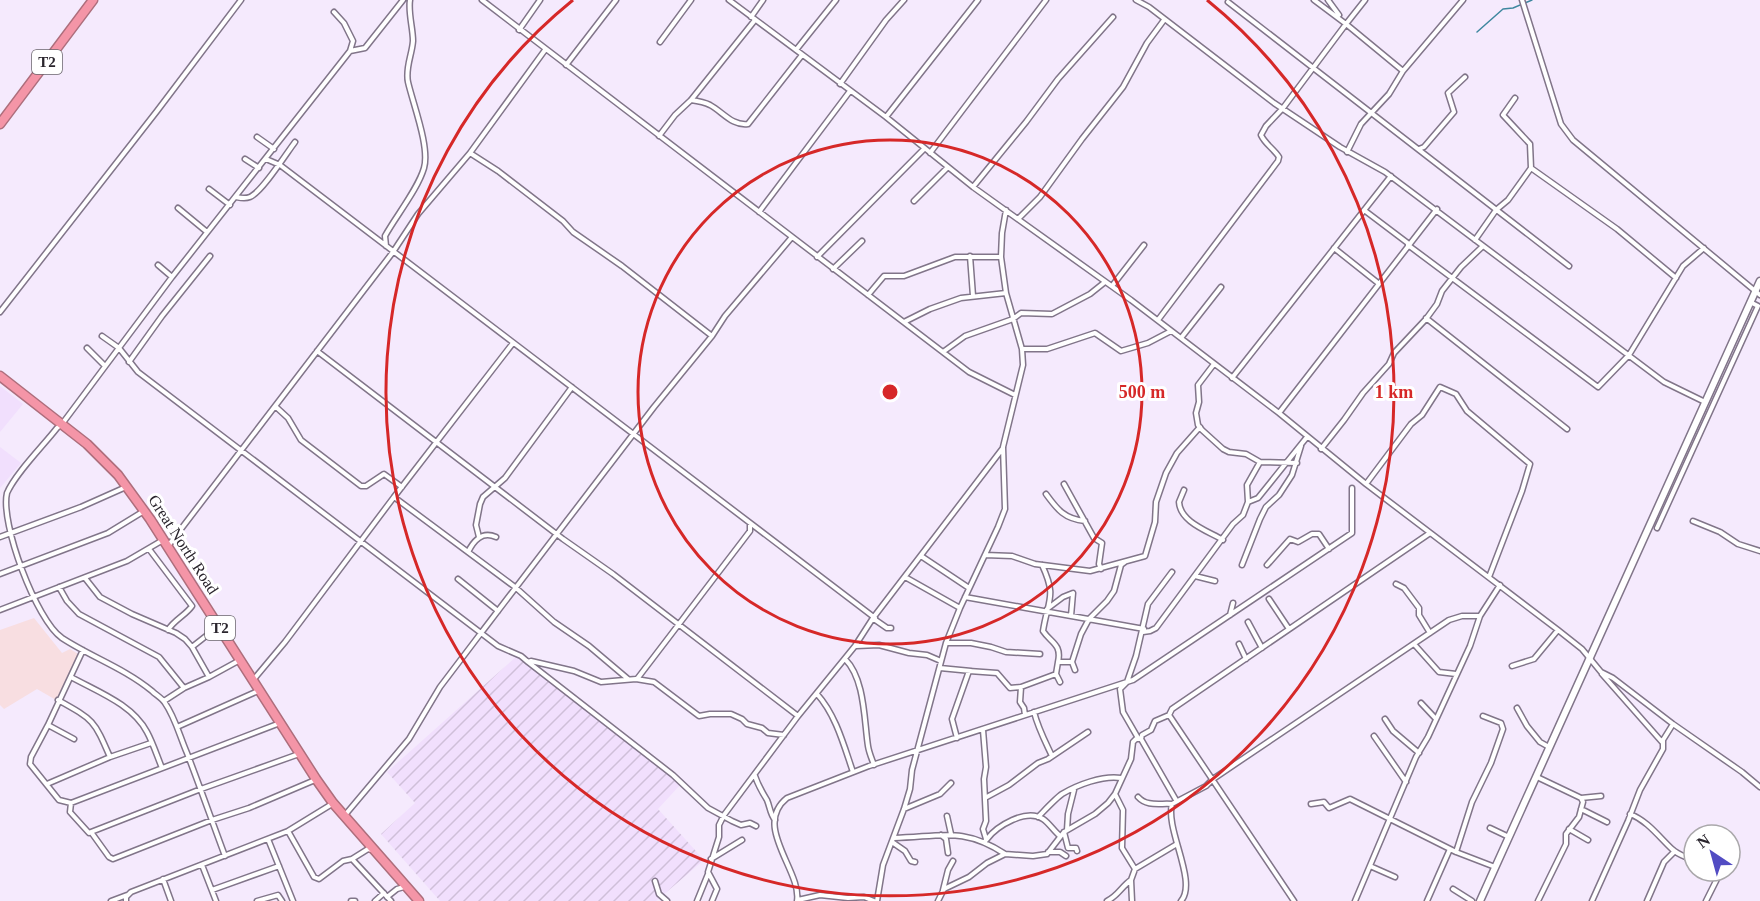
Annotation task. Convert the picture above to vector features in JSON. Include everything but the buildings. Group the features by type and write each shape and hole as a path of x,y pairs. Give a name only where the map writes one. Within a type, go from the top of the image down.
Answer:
{"highway":[{"name":"T2","path":"0,124 93,0"},
{"name":"Great North Road","path":"0,376 104,459 127,486 166,543 316,779 333,803 419,901"}],"street":[{"path":"0,312 241,0"},
{"path":"350,51 365,48 403,0"},
{"path":"386,246 385,236 415,188 425,166 419,118 407,81 408,63 413,43 408,8 410,0"},
{"path":"482,0 943,352 976,376 1015,395"},
{"path":"519,30 540,0"},
{"path":"566,65 616,0"},
{"path":"660,42 692,0"},
{"path":"729,0 886,117 973,187 1158,320 1279,413 1366,484 1582,649 1589,660 1663,743"},
{"path":"659,136 675,115 691,100 753,19 763,0"},
{"path":"795,50 836,0"},
{"path":"840,84 886,20 904,0"},
{"path":"886,117 978,0"},
{"path":"930,153 1046,0"},
{"path":"1136,0 1149,7 1283,108 1347,152 1391,176 1437,209 1664,382 1705,402"},
{"path":"1314,0 1341,18"},
{"path":"1328,0 1346,24 1403,71"},
{"path":"1158,320 1278,161 1279,157 1261,135 1266,126 1283,108 1365,0"},
{"path":"1347,152 1361,124 1389,94 1403,71 1463,0"},
{"path":"1522,0 1561,124 1573,140 1758,293"},
{"path":"1228,2 1569,266"},
{"path":"225,856 177,727 164,701 123,670 58,636 47,624 20,567 8,534 4,514 7,493 57,428 63,424 207,232 350,51 353,41 344,23 334,12"},
{"path":"973,187 1058,79 1113,17"},
{"path":"1018,219 1040,197 1123,87 1147,43 1164,19"},
{"path":"0,610 128,561 149,549 166,543 242,451 393,252 418,214 470,153 545,50"},
{"path":"691,100 711,106 724,117 738,123 748,124 802,55"},
{"path":"1419,149 1424,147 1454,112 1448,93 1465,77"},
{"path":"759,212 850,91"},
{"path":"1475,240 1496,210 1508,200 1531,168 1530,144 1503,115 1515,98"},
{"path":"257,136 274,149"},
{"path":"236,197 244,199 252,196 280,165 295,142"},
{"path":"817,257 924,148"},
{"path":"470,153 498,171 563,221 573,232 622,266 712,336"},
{"path":"245,159 259,168"},
{"path":"266,159 280,165 752,527 887,628 891,628"},
{"path":"914,201 948,167"},
{"path":"1531,168 1617,229 1677,278"},
{"path":"1232,378 1391,176"},
{"path":"209,189 230,205"},
{"path":"178,208 207,232"},
{"path":"1279,413 1437,209"},
{"path":"1006,210 1001,257 1006,293 1022,349 1023,365 1003,447 1005,509 946,644 917,751 904,809 883,865 875,901 864,897 814,895 798,901 794,877 778,844 776,820 778,807 787,798 853,772 874,765 917,751 957,738 983,730 1034,711 1140,677 1352,533 1352,488"},
{"path":"1364,210 1598,387 1629,356 1683,266 1704,248"},
{"path":"344,816 409,739 440,687 654,407 712,336 725,316 792,237"},
{"path":"833,269 862,241"},
{"path":"1112,286 1144,245"},
{"path":"1321,449 1363,393 1389,364 1394,353 1437,304 1442,291 1461,267 1483,246"},
{"path":"1334,249 1378,283"},
{"path":"129,362 210,256"},
{"path":"970,256 973,296"},
{"path":"868,295 883,276 904,276 950,258 1001,257"},
{"path":"158,265 172,278"},
{"path":"1480,901 1750,302 1758,293 1760,280"},
{"path":"943,352 965,336 1013,319 1017,315 1027,312 1035,315 1052,315 1085,297 1105,282"},
{"path":"1181,338 1221,287"},
{"path":"904,322 930,309 961,298 1006,293"},
{"path":"1657,528 1758,306 1750,302"},
{"path":"1426,318 1568,429"},
{"path":"1022,349 1047,349 1095,333 1122,351 1149,344 1171,331"},
{"path":"102,336 119,348 138,372 498,646 521,656 673,775 704,805 741,825 756,825"},
{"path":"253,679 285,642 513,343"},
{"path":"87,348 105,366"},
{"path":"317,351 798,716"},
{"path":"1214,364 1198,385 1199,402 1196,413 1200,427 1223,449 1246,454 1260,462 1297,463"},
{"path":"479,537 476,525 483,497 505,478 572,387"},
{"path":"1366,484 1411,424 1422,415 1440,387 1454,392 1467,411 1530,464 1489,577"},
{"path":"275,406 288,418 301,440 361,486 366,486 384,474 402,487"},
{"path":"984,555 1012,556 1042,565 1090,571 1145,556 1155,522 1156,502 1166,473 1173,459 1200,427"},
{"path":"1248,502 1258,498 1307,437"},
{"path":"1242,565 1266,507 1284,487 1297,463 1302,443"},
{"path":"697,901 708,874 723,816 798,716 855,646 1003,447"},
{"path":"966,597 1150,631 1156,628 1243,515 1248,502 1247,484 1260,462"},
{"path":"1064,484 1094,538 1102,543 1099,564 1101,569"},
{"path":"0,537 81,507 127,486"},
{"path":"1184,490 1179,502 1182,513 1192,522 1222,540"},
{"path":"1046,494 1063,515 1084,521"},
{"path":"394,497 516,587 554,622 589,646 628,680"},
{"path":"0,574 108,533 144,510"},
{"path":"1693,522 1720,532 1738,544 1760,551"},
{"path":"637,680 752,527"},
{"path":"893,840 951,834 986,841 1005,854 1033,856 1047,854 1064,832 1101,810 1115,794 1131,759 1132,742 1151,730 1155,721 1169,715 1172,709 1430,533"},
{"path":"1267,565 1290,539 1298,542 1312,534 1319,534 1329,549"},
{"path":"468,552 479,537 486,535 496,537"},
{"path":"149,549 192,606 175,620 168,630"},
{"path":"921,556 969,588"},
{"path":"1075,670 1072,662 1089,619 1114,591 1121,565 1126,561"},
{"path":"1042,565 1051,585 1052,596 1043,631 1055,642 1060,656 1056,674 1060,682"},
{"path":"1172,572 1148,604 1144,630 1126,682 1120,689 1123,710 1174,802 1173,822 1186,881 1185,897 1181,901"},
{"path":"1195,576 1215,581"},
{"path":"905,577 960,608"},
{"path":"85,578 100,597 176,633 192,647 209,677"},
{"path":"458,579 498,611"},
{"path":"1396,584 1404,588 1419,608 1419,615 1430,633"},
{"path":"1355,901 1419,753 1470,646 1479,616 1500,585"},
{"path":"59,587 79,614 159,657 184,688"},
{"path":"1047,611 1062,597 1073,593 1071,616"},
{"path":"1269,599 1289,629"},
{"path":"1230,616 1233,603"},
{"path":"1138,797 1143,802 1157,805 1174,802 1206,786 1213,779 1449,620 1462,616 1479,616"},
{"path":"1248,622 1262,648"},
{"path":"192,647 220,629"},
{"path":"1512,666 1534,659 1558,630"},
{"path":"946,644 971,643 1006,652 1040,654"},
{"path":"1239,644 1246,658"},
{"path":"1414,644 1439,672 1456,674"},
{"path":"855,646 879,645 909,653 927,654 942,661"},
{"path":"83,650 29,761 31,768 59,800 71,803 280,723"},
{"path":"164,701 240,659"},
{"path":"845,659 858,684 865,713 868,749 874,765"},
{"path":"528,662 574,671 601,682 637,680 657,684 699,716 731,714 768,733 784,735"},
{"path":"1058,662 1072,662"},
{"path":"940,668 997,673 1010,688 1021,687 1056,674"},
{"path":"957,738 952,719 968,672 971,671"},
{"path":"1601,672 1613,678 1673,724 1743,772 1760,787"},
{"path":"71,677 121,704 141,723 162,768"},
{"path":"1021,687 1020,702 1025,715"},
{"path":"177,727 260,690"},
{"path":"817,694 835,724 853,772"},
{"path":"58,700 88,717 98,729 110,757"},
{"path":"1421,703 1436,719"},
{"path":"1517,708 1527,726 1540,741 1549,747"},
{"path":"1034,711 1040,734 1045,739 1052,756"},
{"path":"1169,715 1294,901"},
{"path":"1456,852 1472,802 1494,755 1503,729 1501,723 1483,716"},
{"path":"1385,719 1393,731 1419,753"},
{"path":"1592,901 1640,790 1663,749 1663,743 1673,724"},
{"path":"48,725 74,739"},
{"path":"983,730 986,760 984,779 986,821 983,829 986,841"},
{"path":"985,798 1009,785 1038,763 1088,732"},
{"path":"1374,736 1406,783"},
{"path":"47,784 110,757 151,743"},
{"path":"71,803 70,812 88,833 299,753"},
{"path":"755,775 766,798 771,816 776,820"},
{"path":"1536,776 1581,798 1602,795"},
{"path":"1038,817 1062,794 1103,779 1121,778"},
{"path":"91,832 109,858 113,859 249,808 316,779"},
{"path":"904,809 940,794 951,783"},
{"path":"1206,786 1217,786"},
{"path":"1048,852 1064,854 1068,848 1064,832 1074,789"},
{"path":"1115,794 1123,810 1122,848 1135,869"},
{"path":"1311,804 1324,802 1329,808 1350,798 1456,852 1495,867"},
{"path":"1538,901 1566,844 1566,834 1579,818 1583,802 1581,798"},
{"path":"111,901 288,831 333,803"},
{"path":"1581,809 1607,822"},
{"path":"1630,814 1649,825 1674,852 1682,856"},
{"path":"947,816 951,834"},
{"path":"986,841 994,831 1022,817 1038,817 1064,832"},
{"path":"1490,828 1509,837"},
{"path":"1569,829 1588,840"},
{"path":"288,831 312,875 317,879 343,861 352,859 368,849 374,850"},
{"path":"941,835 946,839 948,853"},
{"path":"268,839 293,901"},
{"path":"711,860 742,840"},
{"path":"893,840 905,851 911,861 915,862"},
{"path":"1132,901 1131,880 1135,869 1177,844"},
{"path":"1068,848 1076,848 1077,851"},
{"path":"1427,901 1450,849"},
{"path":"1647,901 1661,867 1674,852"},
{"path":"942,891 1005,854"},
{"path":"352,859 391,901"},
{"path":"938,901 953,861"},
{"path":"202,865 216,901"},
{"path":"212,890 279,866"},
{"path":"1370,866 1395,877"},
{"path":"708,874 717,889 712,901"},
{"path":"163,879 171,901"},
{"path":"655,880 659,894 667,901"},
{"path":"1107,901 1115,897 1122,886 1131,880"},
{"path":"1706,901 1715,883"},
{"path":"375,901 397,889 408,889"},
{"path":"1453,889 1472,901"},
{"path":"126,901 128,895"},
{"path":"257,901 278,895 282,901"}],"shaded area":[{"path":"0,386 23,404 0,432"},
{"path":"0,447 21,463 0,488"},
{"path":"34,618 62,653 70,649 78,654 79,658 56,700 37,689 4,709 0,705 0,630"},
{"path":"518,655 681,784 658,809 704,860 656,901 440,901 381,834 415,803 387,772"}],"waterway":[{"path":"1477,32 1503,9 1513,8 1532,0"}]}
